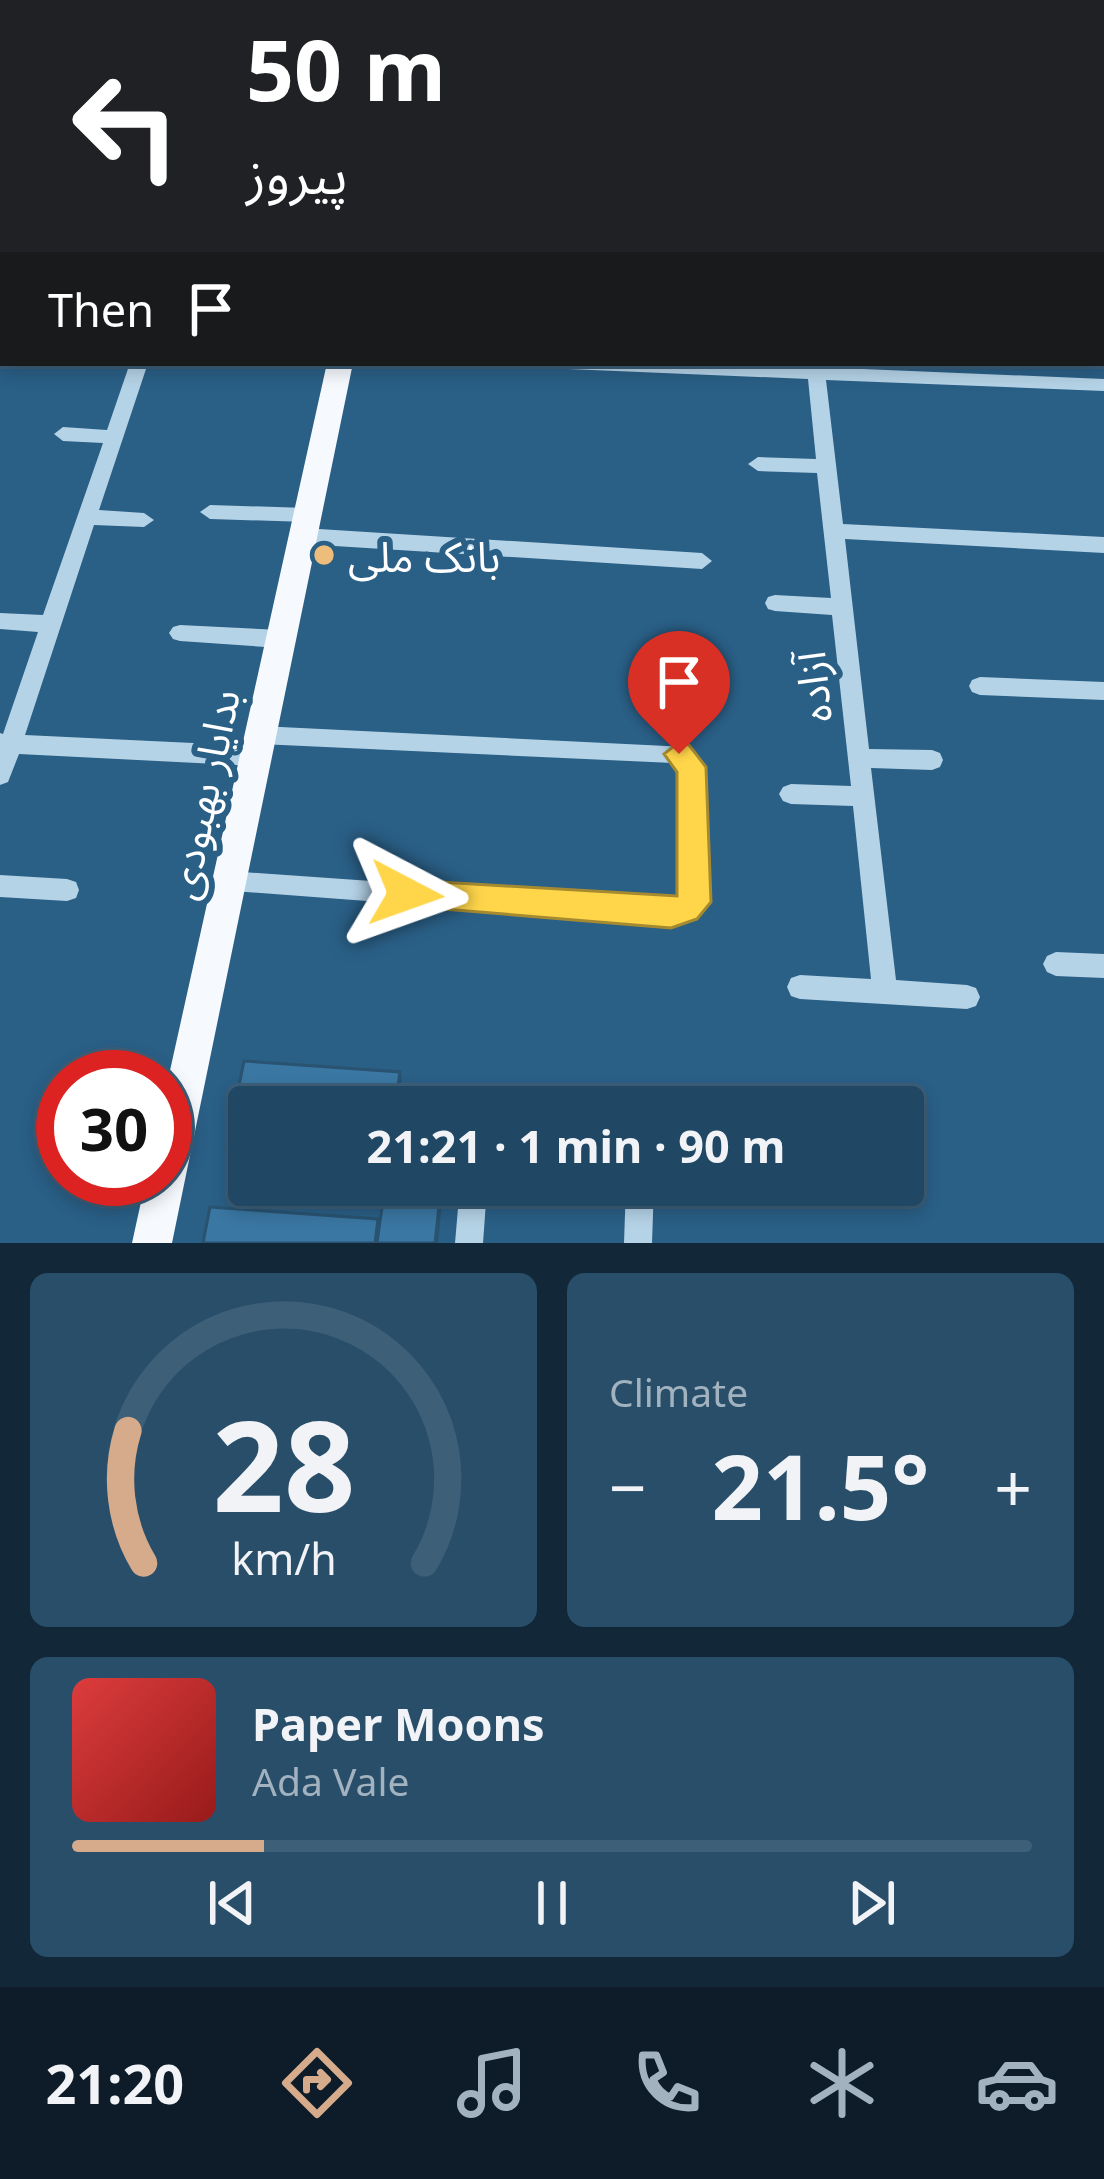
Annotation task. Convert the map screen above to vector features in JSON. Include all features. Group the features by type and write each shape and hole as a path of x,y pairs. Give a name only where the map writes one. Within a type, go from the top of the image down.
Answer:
{"main road":[{"name":"بدایار بهبودی","path":"152,1243 339,366"}],"street":[{"path":"0,776 5,743 52,624 138,366"},
{"path":"642,366 816,373 904,370 1104,386"},
{"name":"آزاده","path":"816,373 885,992"},
{"path":"63,434 115,436"},
{"path":"758,464 826,466"},
{"path":"210,512 702,561"},
{"path":"87,517 144,520"},
{"path":"833,531 1104,545"},
{"path":"776,603 842,607"},
{"path":"0,621 52,624"},
{"path":"180,633 280,639"},
{"path":"980,686 1104,691"},
{"path":"5,743 679,754 691,767 695,902 671,913 229,882"},
{"path":"859,758 932,760"},
{"path":"791,794 863,796"},
{"path":"0,886 67,890"},
{"path":"1056,964 1104,966"},
{"path":"800,987 967,997"},
{"path":"469,1243 472,1206"},
{"path":"638,1243 639,1206"}],"building":[{"path":"244,1061 400,1072 398,1086 239,1086"},
{"path":"382,1206 439,1206 435,1243 377,1243"},
{"path":"210,1207 378,1219 375,1243 203,1243"}],"place":[{"name":"بانک ملی","path":"324,555"}],"route":[{"path":"406,894 671,913 686,909 695,902 691,767 679,754"}]}
